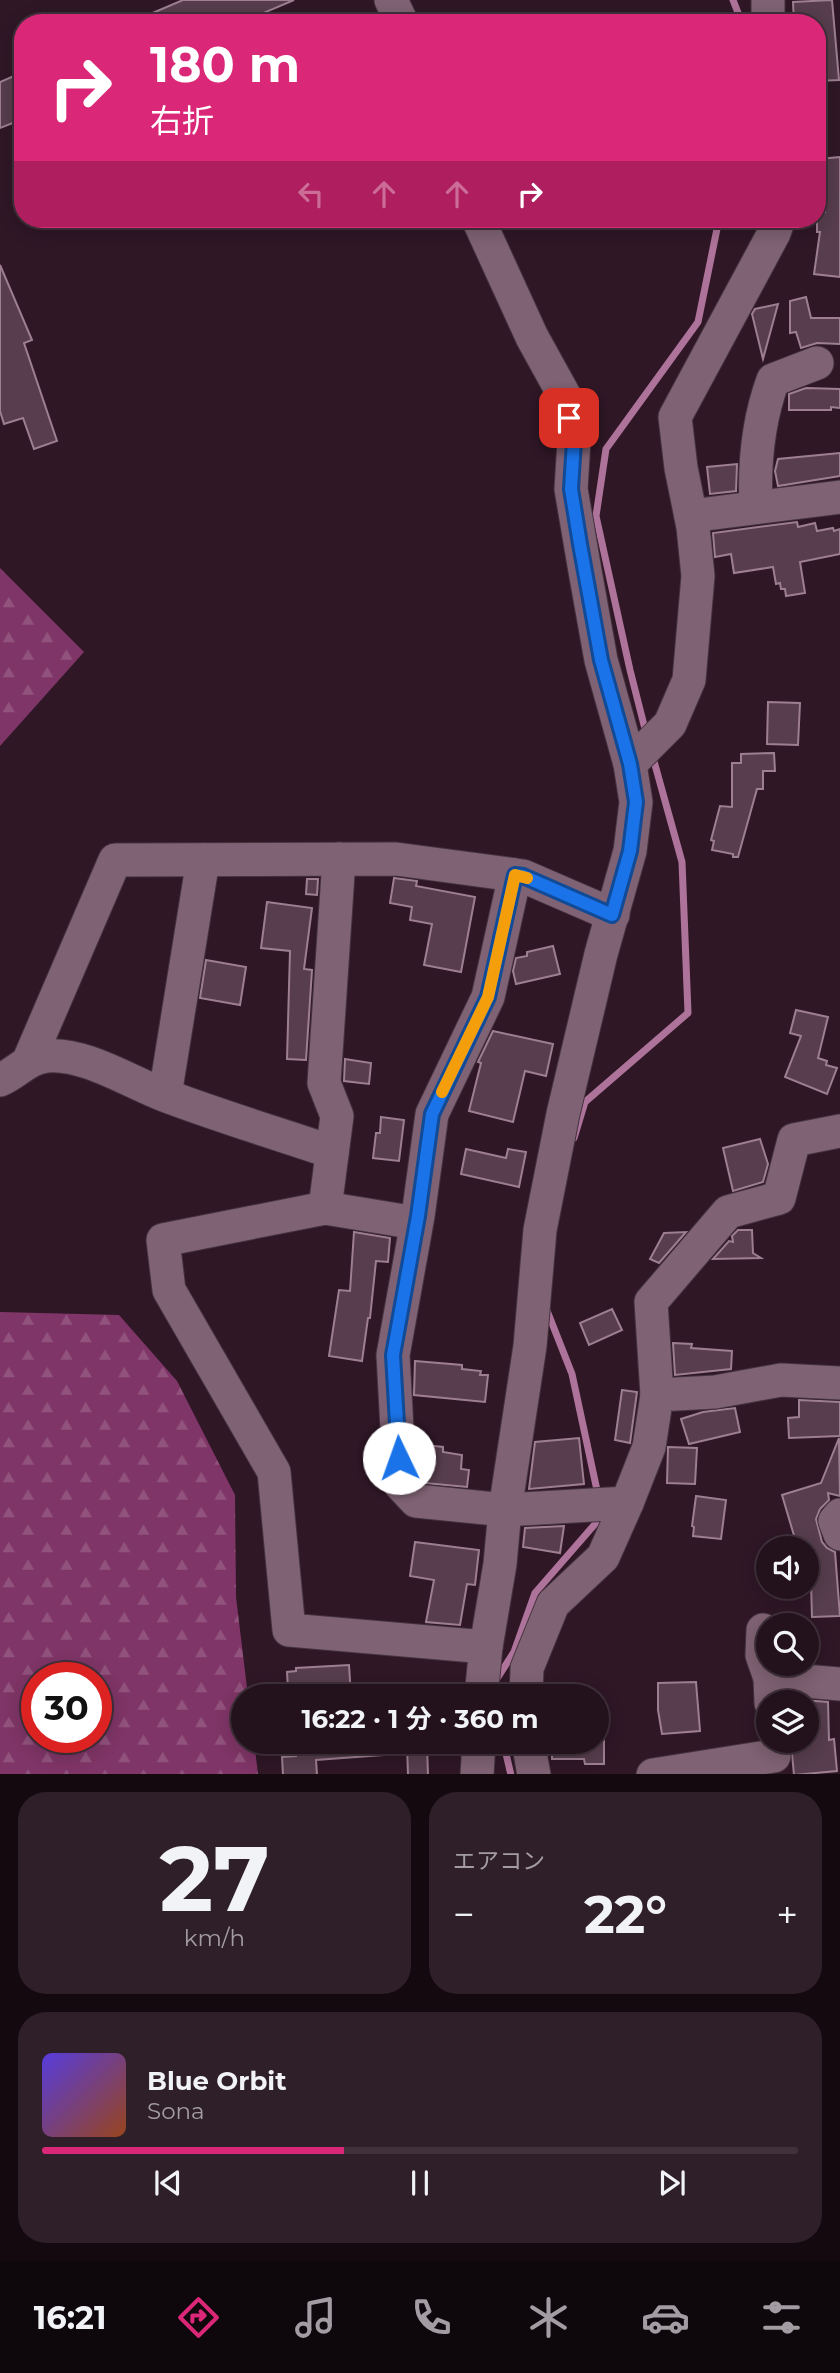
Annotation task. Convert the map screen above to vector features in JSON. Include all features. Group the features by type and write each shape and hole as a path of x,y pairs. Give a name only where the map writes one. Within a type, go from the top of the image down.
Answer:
{"street":[{"path":"482,228 532,337 564,395 574,441 571,489 585,571 601,660 634,759 636,802 630,851 563,1114 540,1230 530,1346 482,1684"},
{"path":"634,759 670,724 690,680 698,576 675,417 776,228"},
{"path":"756,506 754,464 766,397 773,380 817,363"},
{"path":"691,516 840,497"},
{"path":"326,1208 337,1116 324,1083 339,859"},
{"path":"29,1060 115,860 396,859 523,876 612,915"},
{"path":"165,1096 203,860"},
{"path":"515,875 488,997 432,1114 393,1355 400,1484 416,1501 505,1510 610,1504"},
{"path":"0,1080 29,1060 60,1056 86,1062 165,1096 332,1152"},
{"path":"526,1684 527,1668 553,1604 603,1557 610,1504 649,1447 657,1395 651,1302 728,1212 779,1198 793,1140 840,1130"},
{"path":"416,1223 326,1208 163,1240 169,1290 274,1472 289,1630 486,1647"},
{"path":"657,1395 715,1392 781,1380 840,1383"},
{"path":"840,1516 835,1521 840,1535"},
{"path":"771,1690 840,1684"},
{"path":"477,1774 478,1754"},
{"path":"530,1754 534,1774"},
{"path":"653,1774 774,1757"}],"green space":[{"path":"0,568 84,652 0,746"},
{"path":"0,1312 119,1315 177,1381 235,1495 236,1597 247,1684 231,1684 231,1754 256,1754 258,1774 0,1774"}],"building":[{"path":"183,0 294,0 261,14 150,14"},
{"path":"832,0 839,80 826,81 826,14 794,14 793,2"},
{"path":"14,76 14,123 0,128 0,82"},
{"path":"840,157 840,277 814,274 820,232 817,232 817,228 826,228 826,158"},
{"path":"0,265 32,340 24,343 57,441 34,449 23,418 4,424 0,411"},
{"path":"806,297 811,318 840,318 840,344 817,343 801,348 796,332 790,333 790,301"},
{"path":"778,304 763,359 752,314 755,309"},
{"path":"806,388 840,389 840,408 789,410 789,394"},
{"path":"840,453 840,476 778,486 775,471 778,459"},
{"path":"737,464 736,491 710,494 707,467"},
{"path":"797,522 798,527 815,523 817,531 840,529 840,554 800,562 805,593 786,596 780,583 776,584 773,567 734,573 731,554 715,557 713,533"},
{"path":"768,702 800,703 798,745 767,744"},
{"path":"774,753 775,771 763,771 763,789 757,789 738,857 712,850 714,841 711,840 720,806 732,807 732,763 741,763 741,754"},
{"path":"394,878 417,881 416,886 475,897 461,972 424,965 432,924 410,920 412,907 390,903"},
{"path":"307,879 318,879 317,895 306,894"},
{"path":"267,902 312,908 304,969 312,970 306,1060 287,1059 290,951 261,948"},
{"path":"553,946 560,974 516,984 513,971 516,958 527,956 527,952"},
{"path":"206,960 246,967 240,1005 200,998"},
{"path":"796,1010 828,1017 818,1058 827,1061 826,1065 837,1068 827,1094 785,1077 801,1036 790,1033"},
{"path":"493,1031 553,1044 546,1076 525,1071 513,1122 469,1111 481,1063 478,1062"},
{"path":"345,1059 371,1063 369,1084 344,1081"},
{"path":"381,1117 404,1120 399,1161 373,1158"},
{"path":"760,1139 768,1164 763,1182 733,1191 723,1148"},
{"path":"466,1149 506,1158 508,1149 526,1152 519,1187 461,1174"},
{"path":"738,1230 752,1230 753,1253 761,1258 713,1259 729,1241 733,1242 732,1236"},
{"path":"354,1232 390,1238 388,1262 376,1261 362,1361 329,1356 339,1290 350,1291"},
{"path":"686,1232 659,1263 650,1259 664,1233"},
{"path":"612,1309 622,1330 589,1345 580,1323"},
{"path":"673,1343 692,1344 691,1348 732,1351 731,1369 675,1375"},
{"path":"415,1361 462,1365 462,1369 481,1371 480,1375 488,1375 485,1402 414,1395"},
{"path":"622,1390 637,1392 630,1443 615,1440"},
{"path":"799,1400 840,1402 840,1436 789,1438 788,1418 799,1417"},
{"path":"735,1408 740,1432 689,1444 681,1419 703,1412"},
{"path":"579,1438 584,1484 529,1489 535,1442"},
{"path":"839,1438 840,1496 828,1493 829,1500 820,1509 816,1519 822,1542 835,1552 840,1616 819,1617 819,1613 812,1613 811,1599 819,1599 819,1536 794,1536 782,1495 821,1483"},
{"path":"417,1444 443,1447 443,1452 462,1455 461,1469 469,1470 467,1487 425,1483 419,1476"},
{"path":"668,1447 697,1448 695,1484 667,1483"},
{"path":"696,1496 726,1500 721,1539 693,1536"},
{"path":"564,1526 560,1553 523,1547 525,1528"},
{"path":"415,1542 479,1550 475,1585 467,1584 460,1625 426,1622 434,1580 410,1576"},
{"path":"349,1665 350,1684 288,1684 287,1672 296,1671 296,1668"},
{"path":"696,1682 700,1731 662,1734 658,1710 658,1683"},
{"path":"819,1701 828,1702 829,1740 834,1739 837,1771 794,1774 792,1753 819,1753"},
{"path":"296,1754 383,1754 316,1760 317,1774 283,1774 282,1757"},
{"path":"407,1754 427,1754 428,1774 408,1774"},
{"path":"552,1754 604,1754 604,1764 585,1764 584,1759 552,1759"}],"waterway":[{"path":"733,0 738,14"},
{"path":"646,733 596,516 606,449 698,322 717,228"},
{"path":"574,1138 585,1102 688,1013 682,862 652,754"},
{"path":"546,1308 572,1374 598,1495"},
{"path":"496,1680 514,1652 535,1593 602,1516"},
{"path":"506,1754 511,1774"}],"slow traffic":[{"path":"442,1092 488,997 515,875 527,878"}],"route":[{"path":"399,1458 393,1355 418,1216 432,1114 488,997 515,875 523,876 612,915 630,851 636,802 630,764 601,660 580,544 571,489 574,441 569,418"}]}
